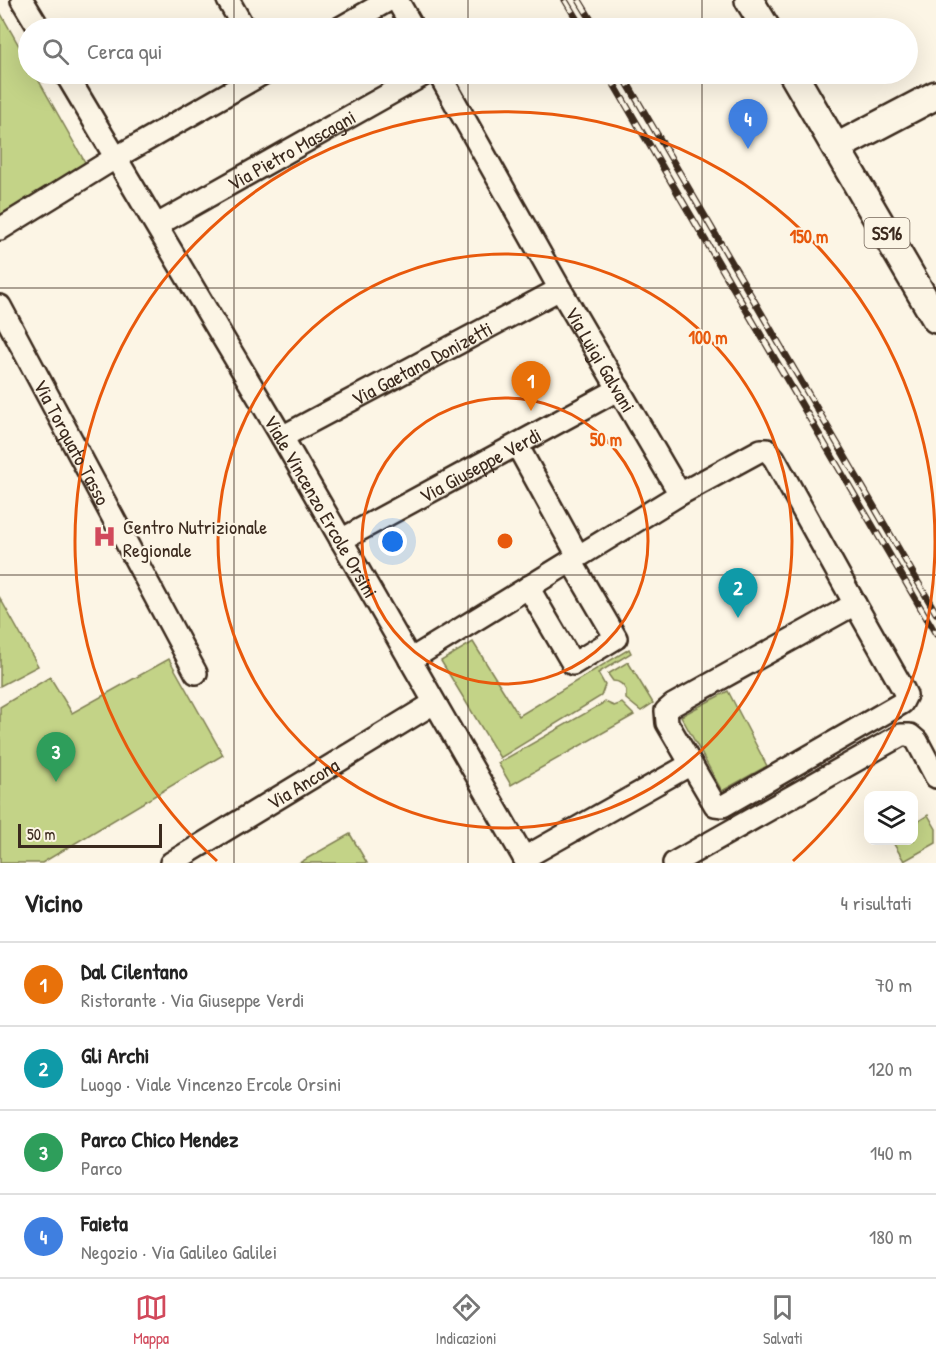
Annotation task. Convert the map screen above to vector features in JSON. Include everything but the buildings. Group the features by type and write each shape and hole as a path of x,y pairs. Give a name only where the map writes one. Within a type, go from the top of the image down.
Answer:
{"main road":[{"path":"749,0 760,18"},
{"name":"SS16","path":"799,84 936,319"},
{"path":"837,147 936,95"}],"street":[{"path":"22,0 33,18"},
{"path":"228,0 238,18"},
{"path":"358,18 389,0"},
{"path":"397,0 407,18"},
{"name":"Viale Vincenzo Ercole Orsini","path":"72,84 282,437 525,861 691,764"},
{"path":"0,229 115,158 244,84"},
{"name":"Via Pietro Mascagni","path":"157,225 407,84"},
{"name":"Via Luigi Galvani","path":"445,84 560,289 680,494"},
{"name":"Via Gaetano Donizetti","path":"282,437 560,289"},
{"name":"Via Torquato Tasso","path":"0,306 196,673"},
{"name":"Via Giuseppe Verdi","path":"341,540 619,389"},
{"path":"517,444 616,638 573,663 528,587"},
{"path":"410,660 680,494 753,453 767,450 774,458 902,687 906,696 902,703 723,806 715,805 667,723 666,711 672,705 855,604"},
{"name":"Via Ancona","path":"171,863 434,703"},
{"path":"674,863 901,735 910,735 917,741 936,777"}],"green space":[{"path":"0,12 18,44 18,84 41,84 86,164 0,217"},
{"path":"0,598 38,666 0,686"},
{"path":"473,642 519,716 629,649 631,653 598,673 605,685 601,696 500,758 441,661"},
{"path":"169,659 223,755 42,863 0,863 0,707 50,677 72,713"},
{"path":"628,662 653,703 641,711 626,699 626,690 618,682 613,681 608,674"},
{"path":"728,691 767,766 722,791 681,716"},
{"path":"605,702 614,706 622,703 634,715 511,785 498,763"},
{"path":"928,815 936,829 936,843 904,861 894,845 918,845 918,821"},
{"path":"350,834 367,863 299,863"}],"railway":[{"path":"565,0 576,18"},
{"path":"579,0 590,18"},
{"path":"614,84 936,634"},
{"path":"628,84 936,613"}],"place":[{"name":"Faieta","path":"748,149"},
{"name":"Dal Cilentano","path":"531,411"},
{"name":"Centro Nutrizionale Regionale","path":"105,537"},
{"name":"Gli Archi","path":"738,618"},
{"name":"Parco Chico Mendez","path":"56,782"}]}
